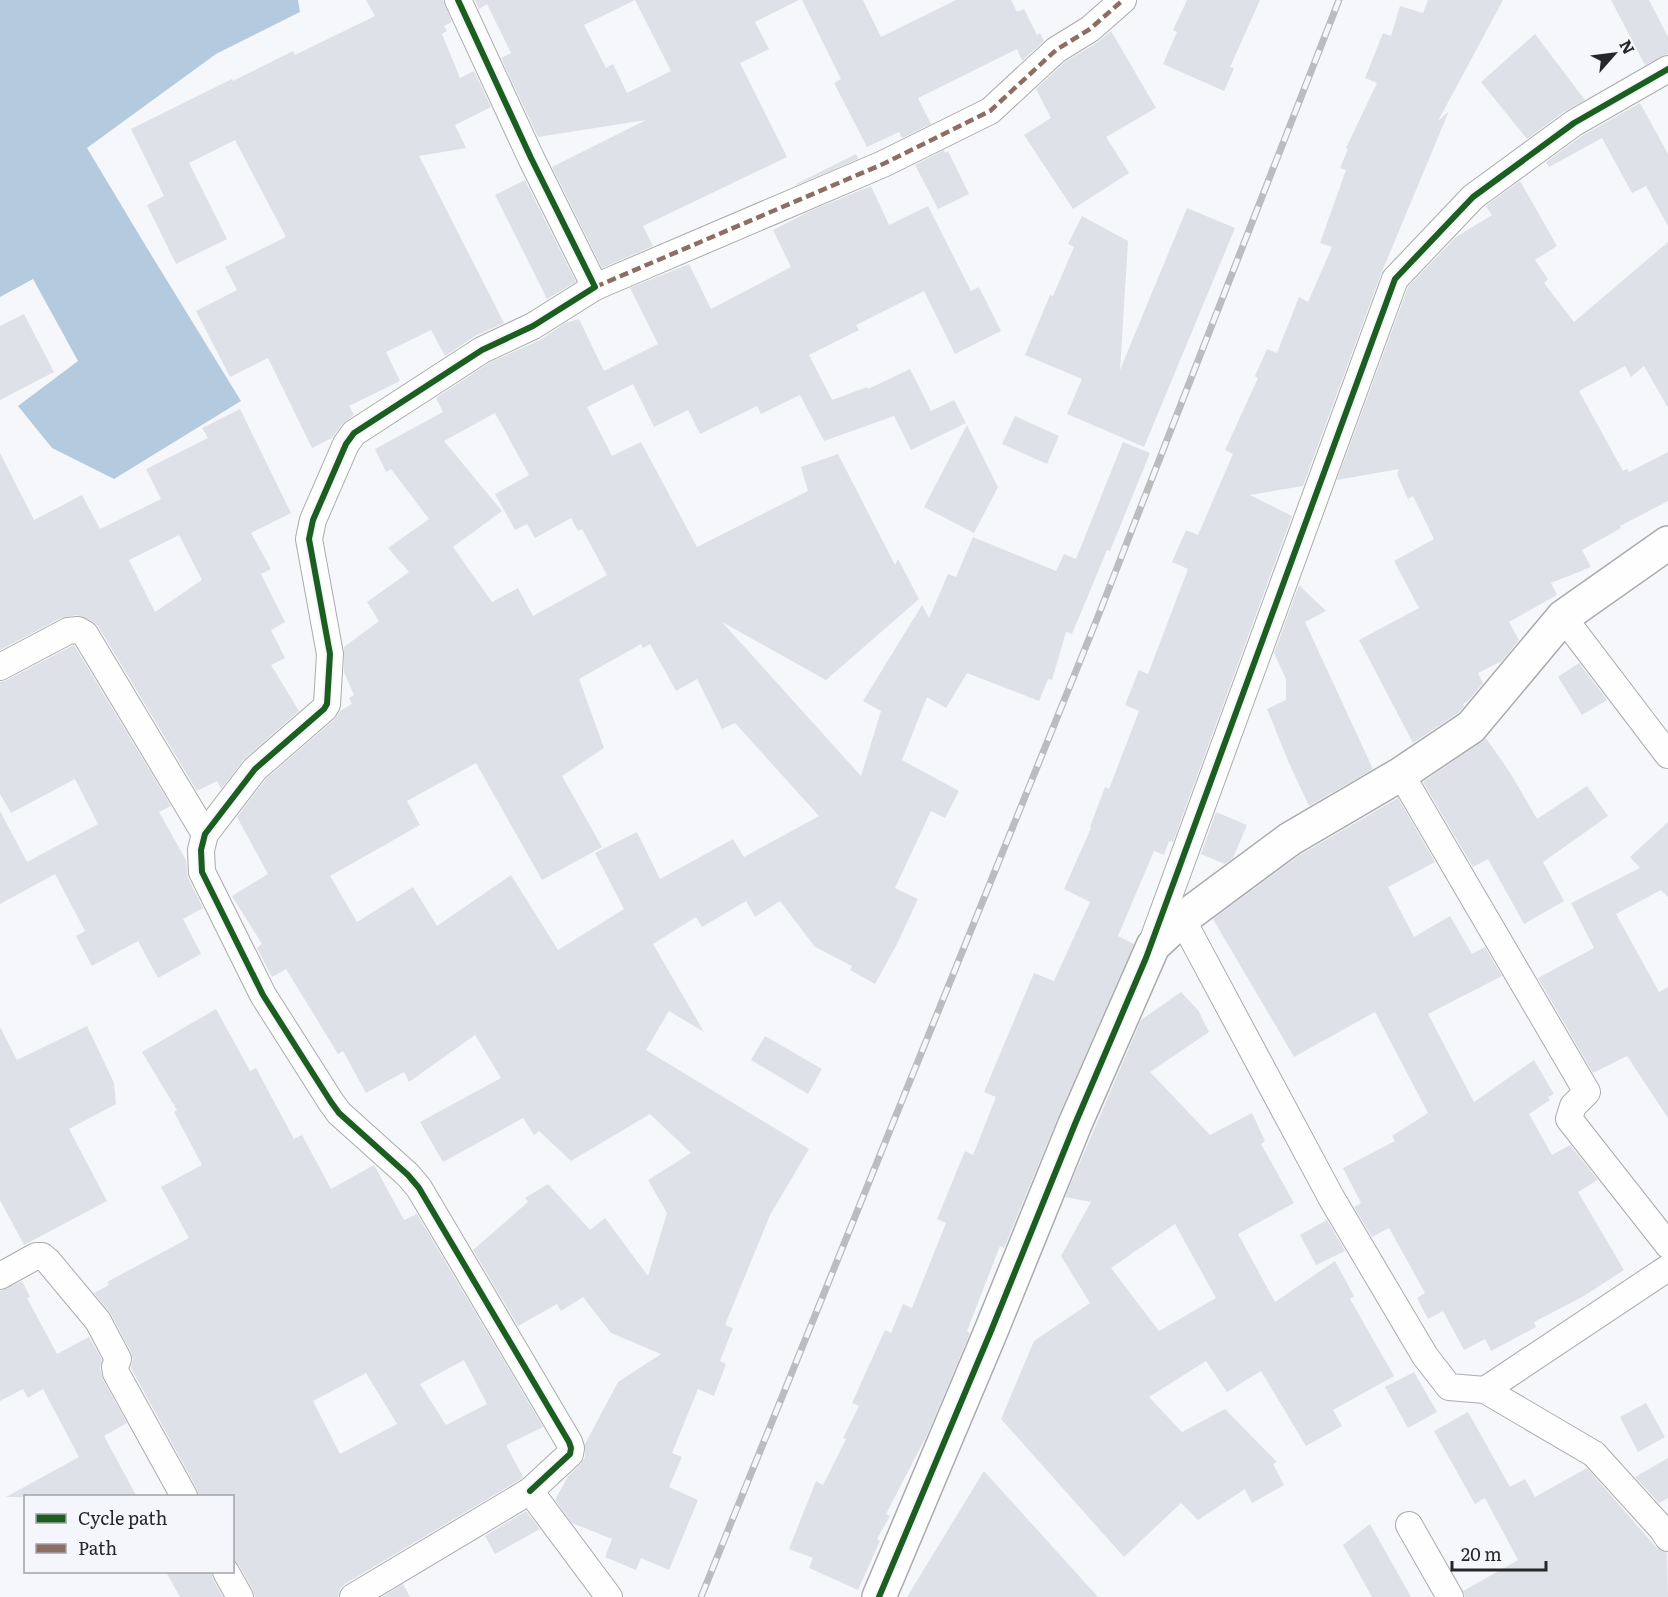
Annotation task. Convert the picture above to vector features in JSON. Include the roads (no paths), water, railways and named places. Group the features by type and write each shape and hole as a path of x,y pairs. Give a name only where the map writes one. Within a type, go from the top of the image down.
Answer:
{"street":[{"path":"458,0 531,158 595,287"},
{"path":"353,1597 530,1491 570,1454 571,1448 419,1188 408,1174 339,1113 331,1102 263,995 202,872 201,850 205,834 255,769 327,704 330,654 309,539 313,520 346,444 354,433 482,350 533,326 595,287 883,164 990,111 1056,50 1090,30 1123,0"},
{"path":"879,1597 1146,958 1395,279 1473,197 1574,123 1668,69"},
{"path":"1146,958 1153,946 1182,919 1290,839 1401,774 1471,727 1563,617 1668,543"},
{"path":"1563,617 1668,755"},
{"path":"0,668 68,631 78,630 85,634 205,834"},
{"path":"1401,774 1587,1092 1573,1107 1569,1119 1668,1245"},
{"path":"1182,919 1332,1199 1425,1356 1449,1387 1485,1390 1594,1454 1668,1538"},
{"path":"0,1276 36,1256 42,1256 48,1261 98,1322 118,1359 115,1367 116,1373 183,1495"},
{"path":"1485,1390 1668,1268"},
{"path":"530,1491 609,1597"},
{"path":"1409,1525 1450,1597"},
{"path":"227,1573 240,1597"}],"water":[{"path":"0,0 298,0 300,12 216,54 87,148 241,401 114,479 52,448 18,406 78,361 33,279 0,297"}],"railway":[{"path":"701,1597 1097,619 1339,0"}]}
